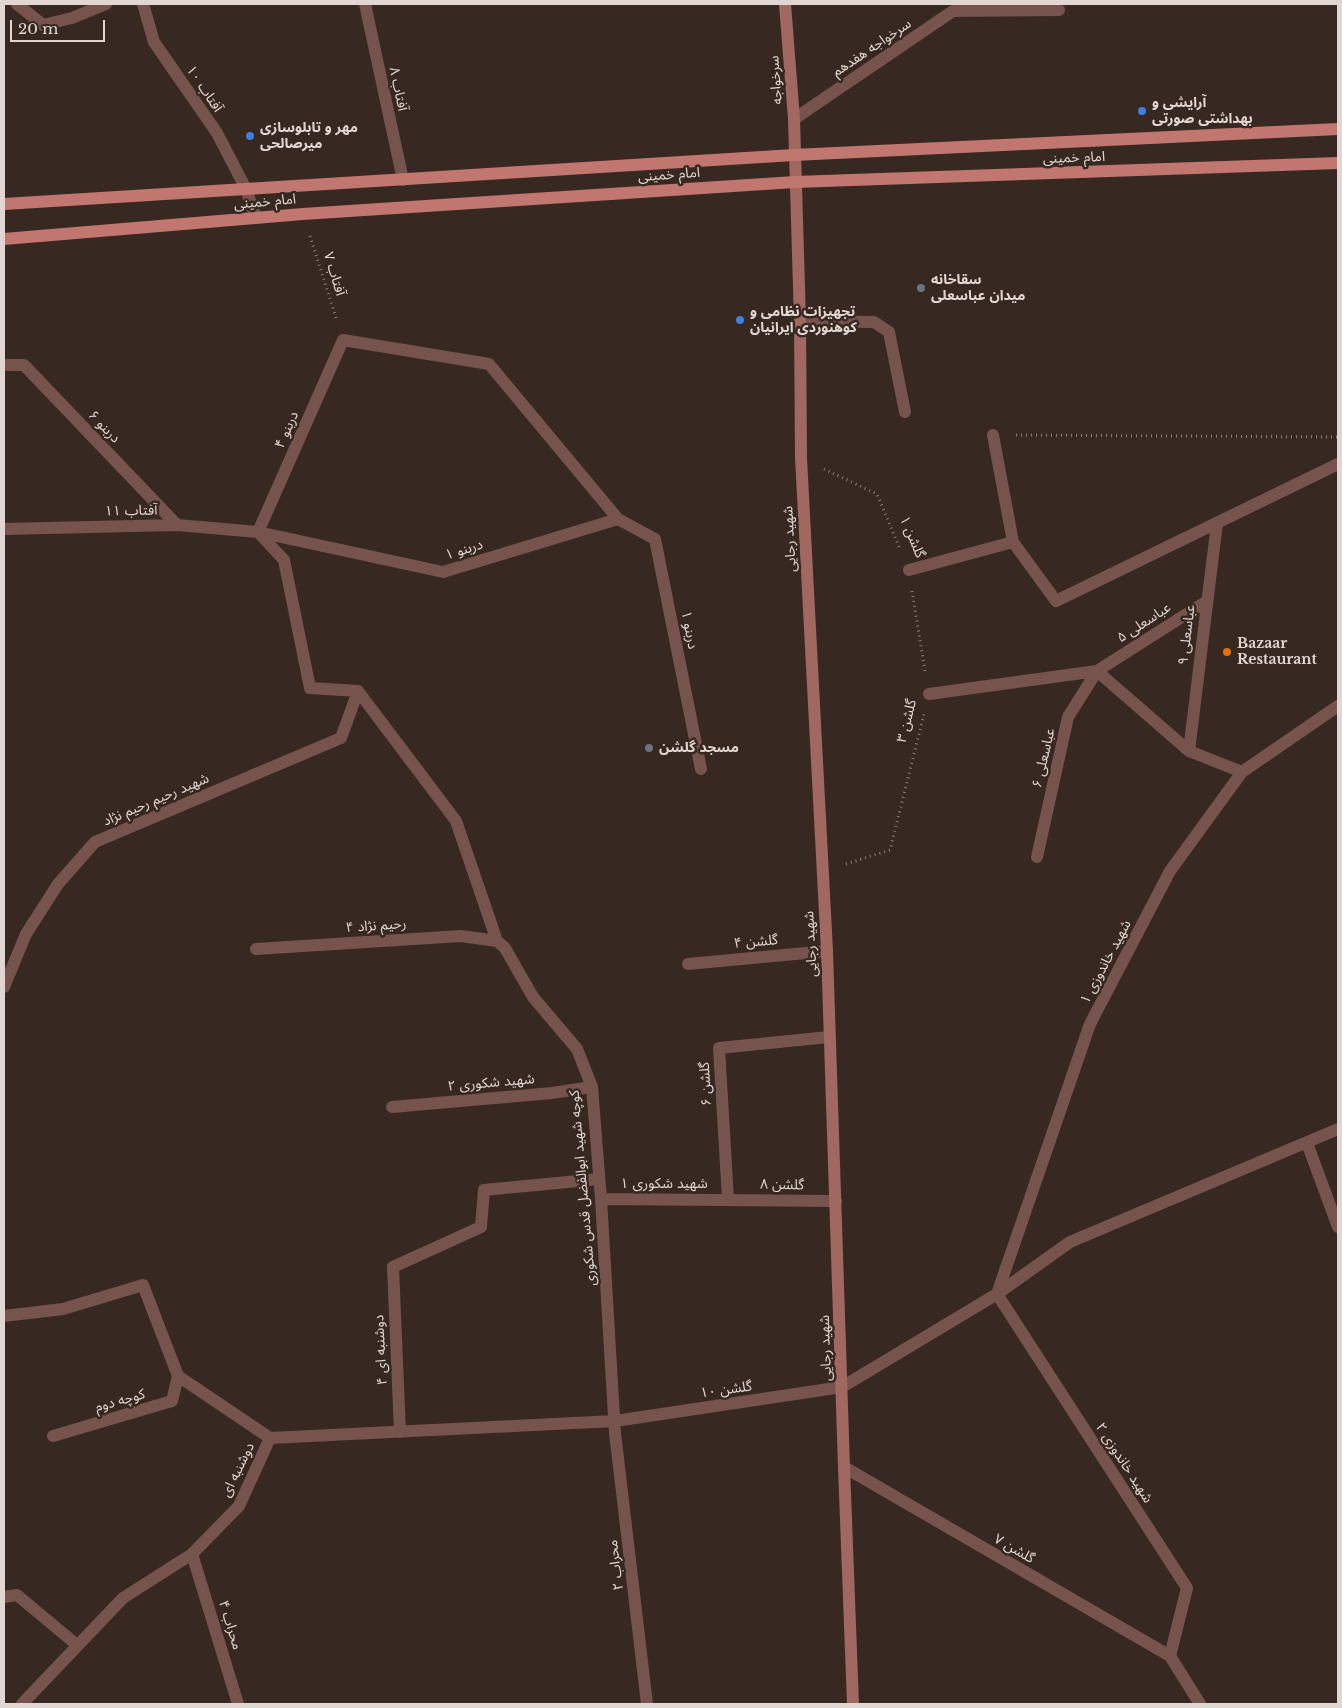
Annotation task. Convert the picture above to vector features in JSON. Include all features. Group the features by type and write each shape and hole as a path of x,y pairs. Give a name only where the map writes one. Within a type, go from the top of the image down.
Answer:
{"main road":[{"name":"سرخواجه","path":"785,4 794,119 795,182"},
{"name":"امام خمینی","path":"4,204 794,155 1338,129"},
{"name":"امام خمینی","path":"4,239 303,214 795,182 1338,163"},
{"name":"شهید رجایی","path":"795,182 800,321 801,458 827,951 853,1704"}],"street":[{"path":"17,4 43,25 72,18 106,4"},
{"name":"۱۰ آفتاب","path":"143,4 154,42 217,133 246,189 256,218"},
{"name":"آفتاب ۸","path":"365,4 403,180"},
{"name":"سرخواجه هفدهم","path":"794,119 949,8 1059,10"},
{"path":"800,321 874,322 889,332 905,412"},
{"path":"343,340 489,364 618,519"},
{"name":"۴ دربنو","path":"258,532 343,340"},
{"name":"۶ دربنو","path":"4,365 24,365 177,525"},
{"path":"993,435 1013,542 1056,601 1338,464"},
{"name":"دربنو ۱","path":"258,532 443,572 618,519"},
{"name":"۱ دربنو","path":"618,519 656,539 701,769"},
{"name":"۹ عباسعلی","path":"1188,751 1216,523"},
{"name":"آفتاب ۱۱","path":"4,530 177,525 258,532"},
{"path":"258,532 284,560 310,688 358,690"},
{"name":"۱ گلشن","path":"909,570 1013,542"},
{"name":"۵ عباسعلی","path":"1097,671 1207,601"},
{"path":"1097,671 1188,751 1242,772"},
{"name":"۳ گلشن","path":"929,694 1097,671"},
{"name":"۶ عباسعلی","path":"1037,857 1068,717 1097,671"},
{"name":"کوچه شهید ابوالفضل قدس شکوری","path":"358,690 456,820 497,941 505,948 534,997 577,1049 592,1087 600,1179 615,1421"},
{"name":"شهید رحیم رحیم نژاد","path":"4,987 26,934 58,884 95,842 341,738 358,690"},
{"name":"۱ شهید خاندوزی","path":"997,1294 1090,1024 1170,871 1242,772 1338,706"},
{"name":"رحیم نژاد ۴","path":"256,949 461,936 497,941"},
{"name":"۴ گلشن","path":"688,964 827,951"},
{"name":"۶ گلشن","path":"728,1199 719,1048 829,1037"},
{"name":"۲ شهید شکوری","path":"392,1107 552,1093 592,1087"},
{"path":"842,1388 997,1294 1070,1242 1338,1129"},
{"path":"1307,1142 1338,1227"},
{"name":"۴ دوشنبه ای","path":"400,1432 393,1267 481,1227 484,1190 600,1179"},
{"name":"۱ شهید شکوری","path":"601,1198 728,1199"},
{"name":"۸ گلشن","path":"728,1199 836,1200"},
{"path":"4,1316 63,1309 143,1284 178,1376 270,1438"},
{"name":"۲ شهید خاندوزی","path":"997,1294 1188,1588 1170,1656"},
{"name":"کوچه دوم","path":"52,1436 172,1401 178,1376"},
{"name":"۱۰ گلشن","path":"615,1421 842,1388"},
{"name":"دوشنبه ای","path":"22,1704 123,1598 192,1554 239,1506 270,1438 615,1421"},
{"name":"۲ محراب","path":"615,1421 647,1704"},
{"name":"۷ گلشن","path":"844,1467 1170,1656"},
{"name":"۴ محراب","path":"192,1554 238,1704"},
{"path":"4,1597 17,1594 77,1645"},
{"path":"1170,1656 1200,1704"}],"path":[{"name":"آفتاب ۷","path":"303,214 343,340"},
{"path":"993,435 1338,437"},
{"name":"۱ گلشن","path":"801,458 877,494 909,570"},
{"path":"909,570 929,694"},
{"name":"۳ گلشن","path":"822,871 890,850 929,694"}],"place":[{"name":"آرایشی و بهداشتی صورتی","path":"1142,111"},
{"name":"مهر و تابلوسازی میرصالحی","path":"250,136"},
{"name":"سقاخانه میدان عباسعلی","path":"921,288"},
{"name":"تجهیزات نظامی و کوهنوردی ایرانیان","path":"740,320"},
{"name":"Bazaar Restaurant","path":"1227,652"},
{"name":"مسجد گلشن","path":"649,748"}]}
